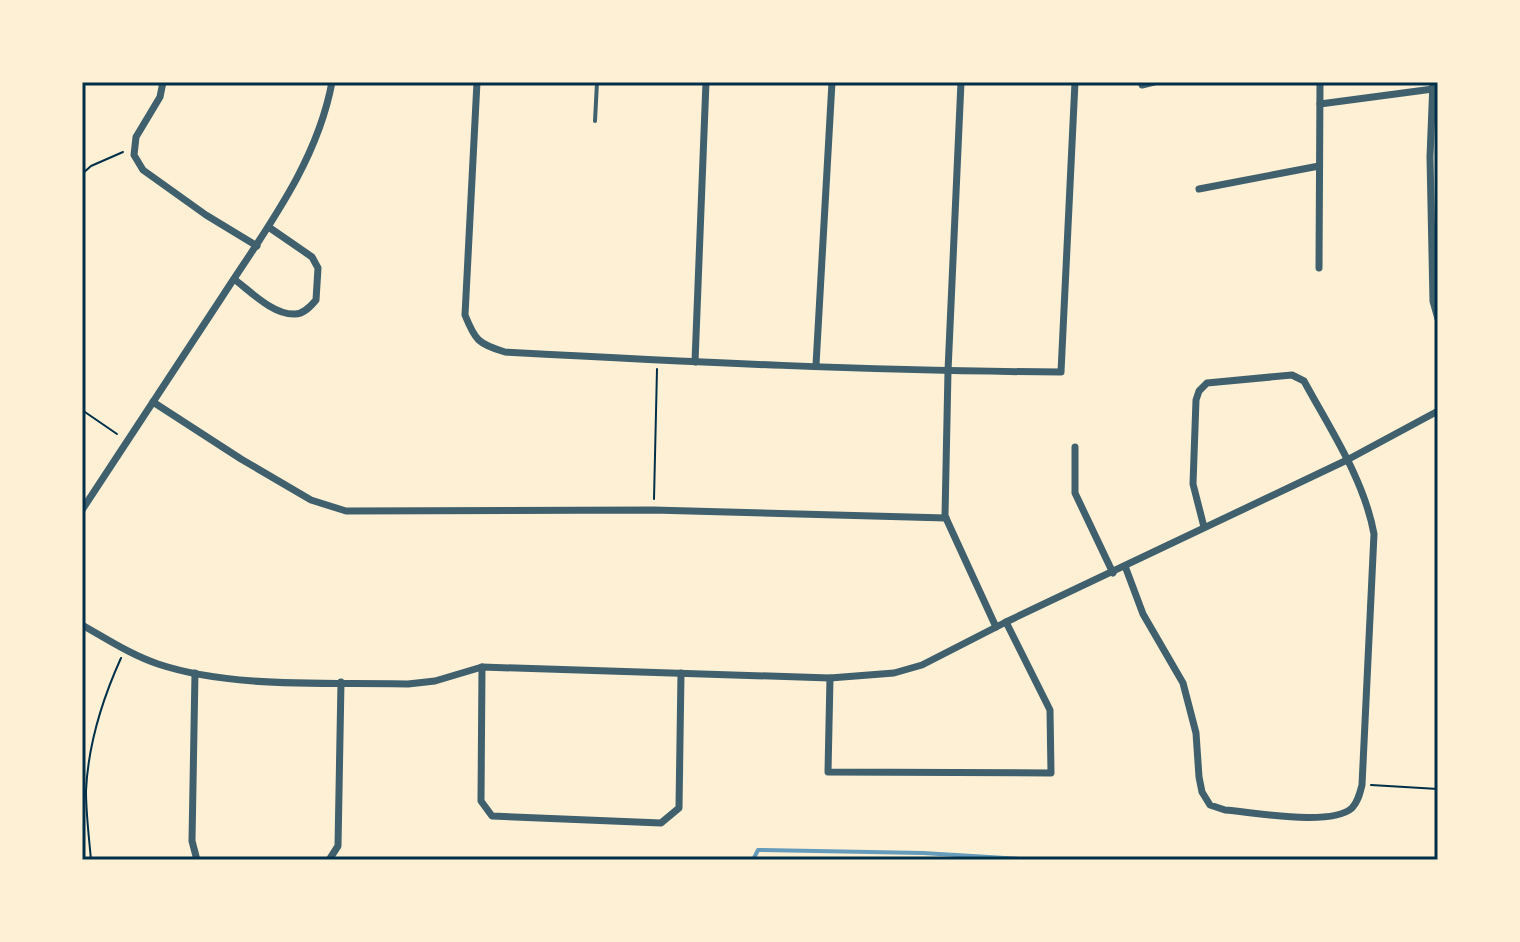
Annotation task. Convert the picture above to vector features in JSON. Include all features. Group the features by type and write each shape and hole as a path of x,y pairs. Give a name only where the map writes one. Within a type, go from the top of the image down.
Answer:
{"street":[{"path":"163,82 160,97 136,137 134,155 143,170 218,223 257,246"},
{"path":"82,510 270,228 307,157 327,108 332,82"},
{"path":"477,82 465,315 474,338 487,346 505,352 695,362 1061,372 1075,82"},
{"path":"695,362 706,82"},
{"path":"816,365 832,82"},
{"path":"961,82 948,371 946,518 996,627"},
{"path":"1142,85 1154,82"},
{"path":"1319,268 1320,82"},
{"path":"1320,104 1433,85 1433,301 1438,319"},
{"path":"1199,189 1319,166"},
{"path":"234,279 274,309 296,314 307,310 316,300 318,268 312,257 270,228"},
{"path":"1125,566 1143,614 1183,683 1196,733 1202,792 1210,805 1225,810 1320,818 1351,809 1360,796 1362,785 1374,534 1370,515 1347,460 1304,381 1292,375 1207,383 1199,391 1196,400 1193,484 1204,527"},
{"path":"153,402 311,500 346,511 653,510 946,518"},
{"path":"82,625 124,650 159,664 237,680 408,684 435,681 482,667 830,678 894,673 922,665 1347,460 1438,411"},
{"path":"1075,447 1075,493 1113,573"},
{"path":"830,678 828,772 1051,773 1050,710 1006,622"},
{"path":"482,667 481,801 492,816 661,823 679,808 681,673"},
{"path":"195,673 192,841 197,860"},
{"path":"329,860 338,846 341,682"}],"lane":[{"path":"595,121 597,82"}],"path":[{"path":"82,174 91,166 135,147"},
{"path":"653,510 658,360"},
{"path":"82,410 128,441"},
{"path":"91,860 86,794 88,765 101,705 124,650"},
{"path":"1362,785 1438,789"}],"waterway":[{"path":"753,860 758,850 923,853 1037,860"}]}
